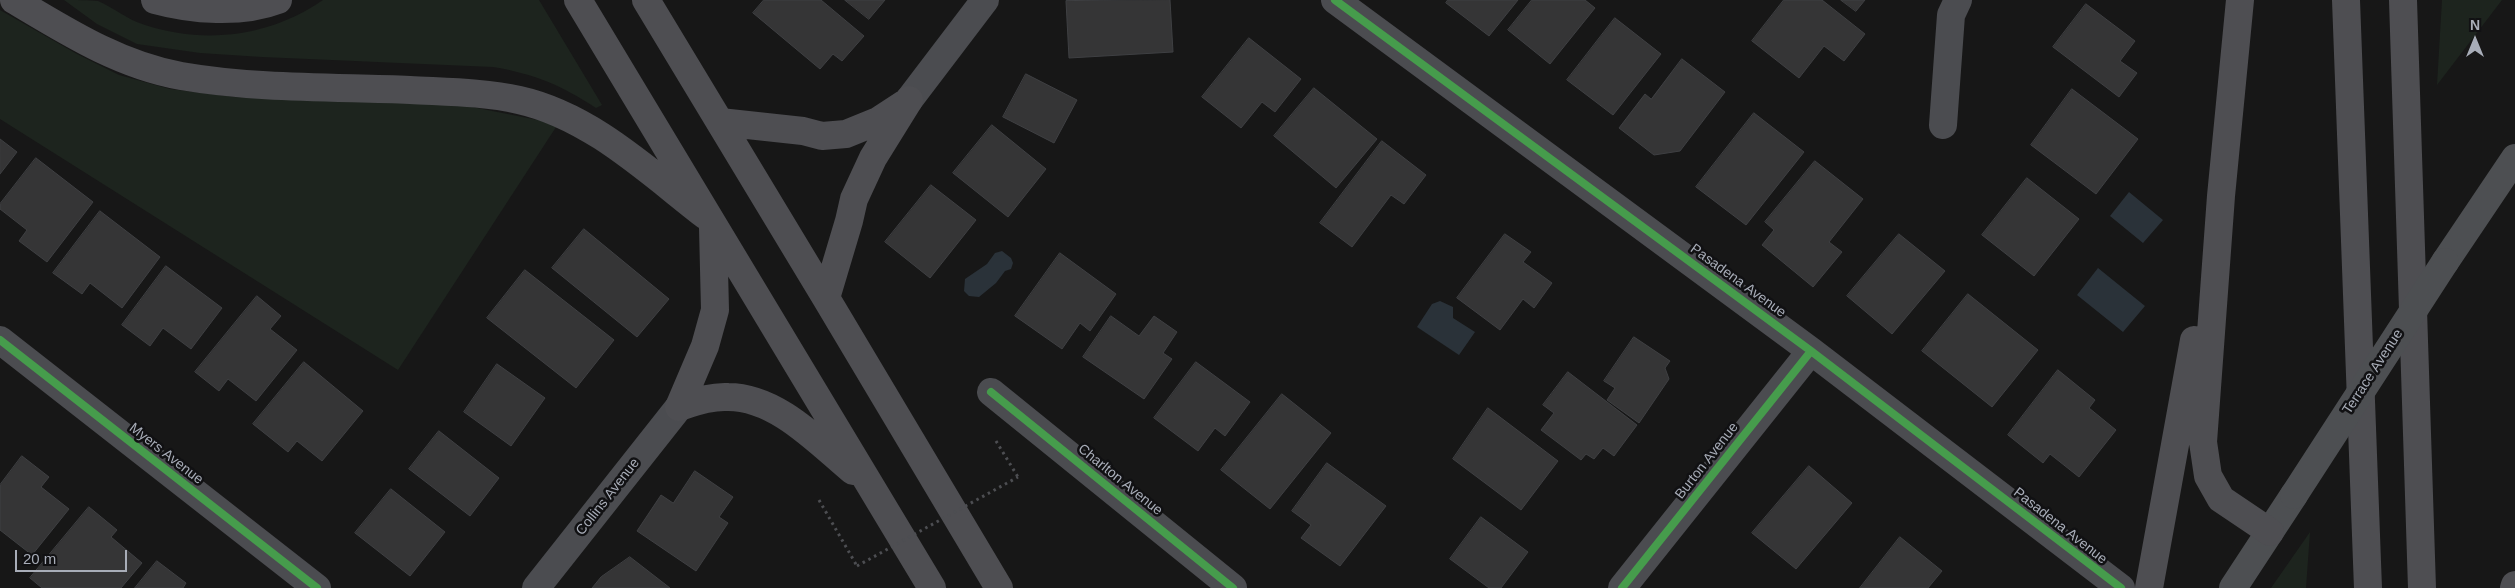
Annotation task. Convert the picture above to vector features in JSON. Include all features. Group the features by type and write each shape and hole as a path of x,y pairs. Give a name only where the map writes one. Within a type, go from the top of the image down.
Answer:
{"highway":[{"path":"14,0 75,36 122,59 180,76 254,84 447,92 519,100 563,115 608,141 710,221 715,310 705,346 679,406"},
{"path":"155,0 182,8 222,10 278,0"},
{"path":"578,0 932,588"},
{"path":"646,0 998,588"},
{"path":"2346,0 2368,588"},
{"path":"2403,0 2422,588"},
{"path":"2235,3 2203,442 2208,476 2221,499 2270,532"},
{"path":"720,122 803,131 822,136 846,134 878,121 909,100"},
{"path":"826,298 850,221 854,199 873,158 909,100"},
{"path":"2149,588 2221,196"},
{"path":"679,406 730,396 756,402 782,414 867,482"}],"main road":[{"name":"Terrace Avenue","path":"2233,588 2445,262 2514,160"}],"street":[{"path":"909,100 985,0"},
{"name":"Pasadena Avenue","path":"1335,0 1811,350 2121,588"},
{"path":"1943,125 1951,14 1958,0"},
{"name":"Myers Avenue","path":"0,340 318,588"},
{"name":"Burton Avenue","path":"1622,588 1811,350"},
{"name":"Charlton Avenue","path":"991,392 1233,588"},
{"name":"Collins Avenue","path":"536,588 679,406"}],"path":[{"path":"819,500 857,566 1018,477 992,435"}],"shaded area":[{"path":"64,0 98,1 145,25 191,35 214,35 237,34 282,22 323,0 539,0 602,105 596,108 571,93 535,77 493,67 200,53 137,44 97,24"},
{"path":"2442,0 2502,0 2437,85"},
{"path":"0,10 77,54 119,75 170,89 235,97 457,104 558,124 398,370 0,119"},
{"path":"2129,192 2163,220 2143,243 2110,216"},
{"path":"1002,251 1011,258 1013,263 1011,269 1005,271 996,283 979,297 969,296 964,291 965,279 987,264 995,253"},
{"path":"2098,268 2145,306 2123,332 2077,295"},
{"path":"1440,301 1453,307 1453,318 1475,332 1459,355 1417,327 1432,304"},
{"path":"2310,532 2306,588 2271,588"}],"building":[{"path":"764,0 821,0 864,36 842,61 833,54 820,69 753,13"},
{"path":"845,0 885,0 869,19"},
{"path":"1170,0 1173,52 1069,58 1066,1"},
{"path":"1448,0 1518,0 1489,36 1446,3"},
{"path":"1532,0 1585,0 1595,8 1550,64 1508,30"},
{"path":"1784,0 1822,0 1865,34 1844,61 1824,46 1799,78 1752,41"},
{"path":"1841,0 1865,0 1856,11"},
{"path":"2086,4 2135,41 2120,61 2137,73 2119,97 2053,47"},
{"path":"1615,18 1661,54 1613,115 1567,80"},
{"path":"1249,38 1301,79 1275,112 1262,102 1241,128 1202,97"},
{"path":"1682,59 1725,92 1680,151 1654,155 1619,128 1645,94 1651,99"},
{"path":"1026,74 1077,100 1054,143 1003,117"},
{"path":"1314,88 1377,139 1336,188 1274,136"},
{"path":"2072,89 2138,139 2096,194 2031,145"},
{"path":"1754,113 1804,152 1746,225 1696,187"},
{"path":"992,125 1046,169 1008,217 953,173"},
{"path":"0,139 17,152 0,174"},
{"path":"1382,141 1426,175 1404,204 1391,195 1352,247 1320,223"},
{"path":"36,158 93,202 47,262 19,241 27,230 0,209 0,204"},
{"path":"1815,161 1863,199 1829,242 1842,252 1813,287 1762,245 1774,230 1765,222"},
{"path":"2027,178 2079,219 2034,276 1982,235"},
{"path":"931,185 976,220 930,278 885,242"},
{"path":"100,211 160,257 122,308 90,283 82,294 53,273"},
{"path":"584,229 669,299 637,337 552,268"},
{"path":"1505,234 1531,252 1523,262 1552,283 1534,308 1523,299 1500,330 1457,298"},
{"path":"1899,234 1945,271 1892,334 1847,296"},
{"path":"1060,253 1116,294 1090,331 1080,323 1062,349 1015,316"},
{"path":"166,266 222,308 191,349 163,328 150,346 122,325"},
{"path":"525,270 614,340 576,388 487,318"},
{"path":"1968,294 2038,350 1992,407 1922,351"},
{"path":"257,296 281,316 270,329 297,350 256,401 228,379 219,391 195,372"},
{"path":"1111,316 1139,336 1154,316 1177,332 1163,353 1172,359 1144,399 1083,357"},
{"path":"1634,337 1670,361 1665,368 1669,379 1639,423 1607,400 1615,388 1604,381"},
{"path":"304,362 363,411 322,461 297,441 288,452 253,424"},
{"path":"1196,362 1250,402 1225,436 1215,428 1198,451 1154,418"},
{"path":"497,364 545,398 511,446 464,412"},
{"path":"2058,370 2095,400 2089,408 2116,430 2079,477 2050,454 2043,463 2008,435"},
{"path":"1568,372 1637,425 1614,456 1603,448 1594,459 1586,454 1581,460 1541,430 1554,413 1543,405"},
{"path":"1282,394 1331,433 1270,509 1221,470"},
{"path":"1488,408 1558,461 1521,510 1453,459"},
{"path":"439,431 499,478 470,516 409,469"},
{"path":"22,456 49,477 41,487 69,509 32,555 0,530 0,485"},
{"path":"1327,463 1386,506 1340,566 1301,538 1311,525 1292,511"},
{"path":"1809,466 1852,503 1796,569 1752,533"},
{"path":"695,471 733,497 719,517 728,523 696,571 637,531 661,495 673,503"},
{"path":"391,489 445,532 410,576 355,533"},
{"path":"89,507 117,530 111,537 142,563 121,588 42,588 30,578"},
{"path":"1481,517 1528,552 1501,588 1489,588 1450,559"},
{"path":"1900,537 1942,571 1928,588 1860,588"},
{"path":"630,557 670,588 592,588 601,577"},
{"path":"157,561 186,583 183,588 135,588"}],"cycle path":[{"path":"1335,0 1811,351 2121,588"},
{"path":"0,340 317,588"},
{"path":"1622,588 1811,351"},
{"path":"991,392 1233,588"}]}
